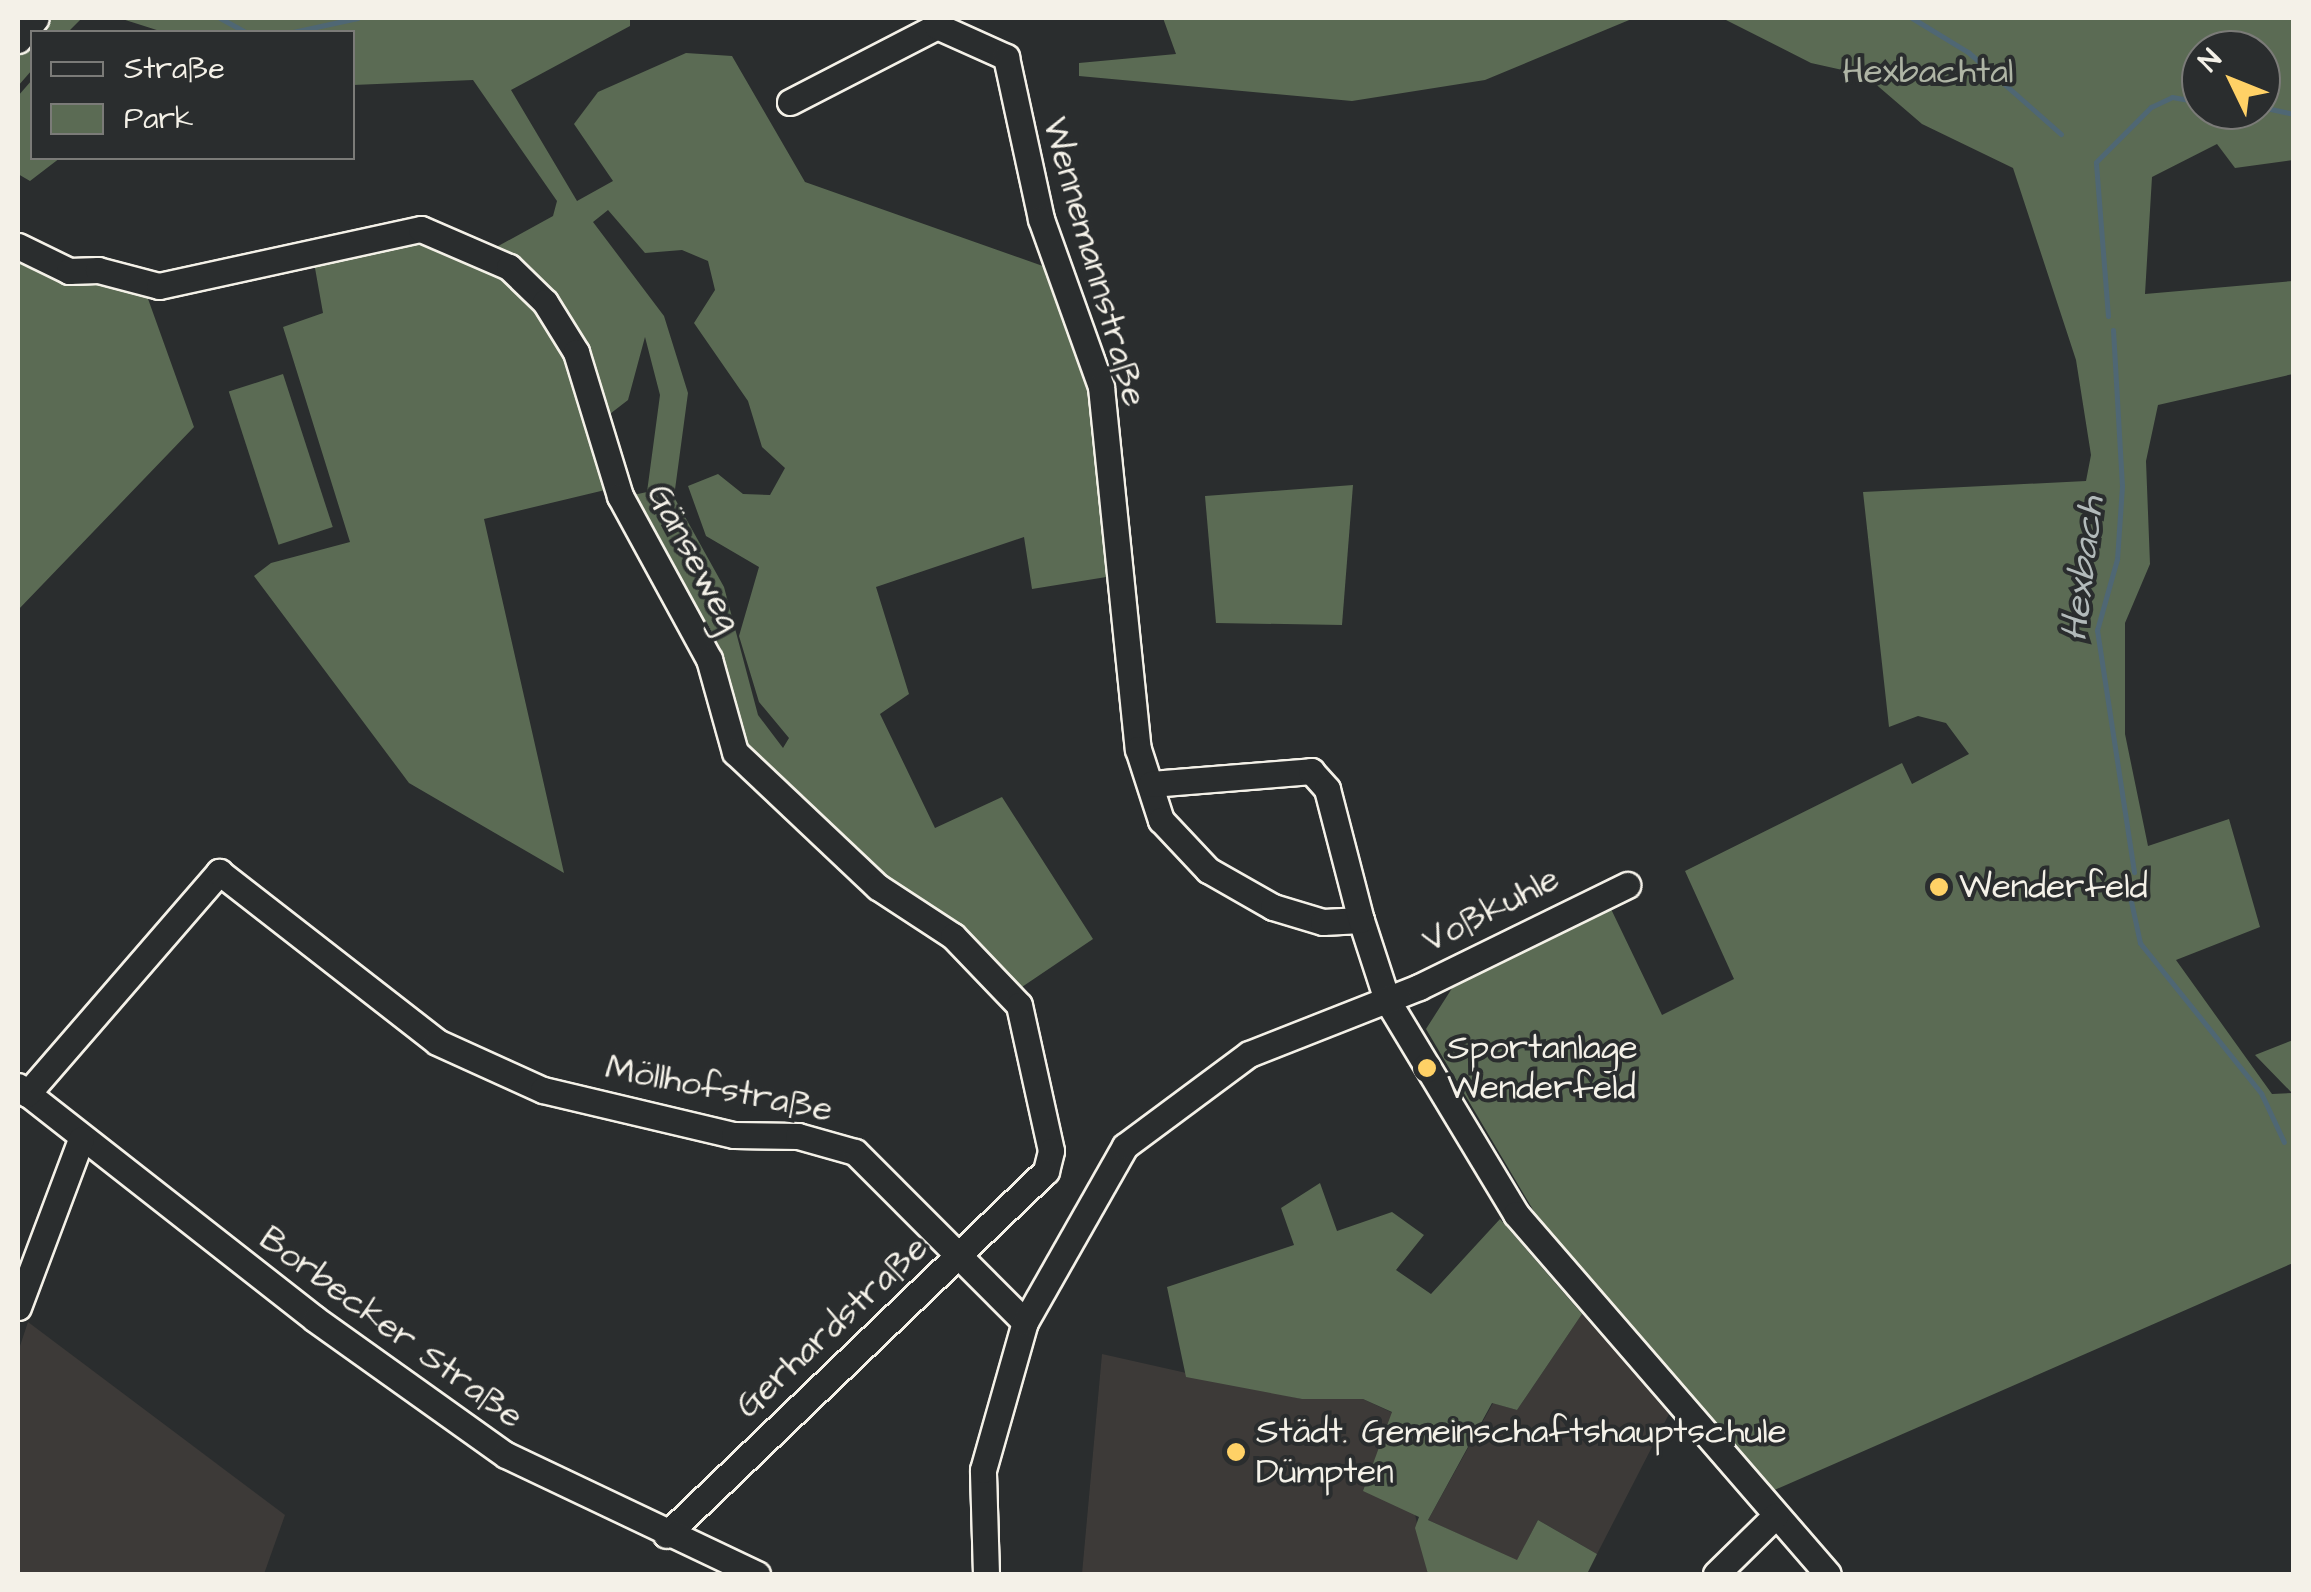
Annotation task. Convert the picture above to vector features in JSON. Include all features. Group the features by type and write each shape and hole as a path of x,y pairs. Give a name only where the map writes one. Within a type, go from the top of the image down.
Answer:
{"street":[{"path":"18,40 36,18"},
{"name":"Wennemannstraße","path":"790,102 937,26 1006,57 1040,220 1101,387 1138,750 1161,820 1208,870 1272,908 1323,922 1361,920"},
{"name":"Gänseweg","path":"18,246 69,271 98,270 159,286 421,229 463,242 523,278 576,352 620,496 709,659 735,752 878,887 953,936 1009,987 1028,1028 1051,1151 1046,1170"},
{"path":"1151,784 1311,771 1328,789 1361,920 1387,1000 1516,1214 1828,1574"},
{"name":"Möllhofstraße","path":"22,1090 219,872 437,1042 543,1090 734,1135 798,1136 855,1152 1024,1322"},
{"name":"Voßkuhle","path":"986,1574 983,1470 1024,1322 1106,1170 1163,1111 1250,1054 1387,1000 1627,886"},
{"name":"Borbecker Straße","path":"22,1090 81,1139 506,1455 666,1535 757,1574"},
{"path":"18,1307 81,1139"},
{"name":"Gerhardstraße","path":"666,1535 960,1257 1046,1170"},
{"path":"1716,1574 1776,1516"}],"shaded area":[{"path":"1582,1314 1669,1414 1597,1554 1538,1520 1517,1561 1428,1520 1493,1403 1517,1410"},
{"path":"28,1322 285,1515 264,1574 18,1574 18,1352"},
{"name":"Städt. Gemeinschaftshauptschule Dümpten","path":"1102,1354 1302,1399 1363,1399 1393,1413 1428,1574 1082,1574"}],"green space":[{"path":"18,18 82,18 70,30 30,30 30,72 18,86"},
{"path":"119,18 630,18 630,26 511,90 577,201 613,181 574,124 598,92 686,53 732,56 805,182 1071,276 1125,574 1032,589 1024,537 876,587 909,694 880,714 935,828 1002,797 1093,939 1007,997 750,763 624,497 647,492 660,395 645,337 628,400 606,417 626,485 484,519 564,873 409,783 254,576 271,563 350,542 283,327 323,313 310,240 406,227 491,250 553,216 557,201 473,80 355,85 355,30 157,30","holes":["608,210 645,253 682,250 708,261 715,290 694,323 748,401 762,447 785,468 770,495 743,494 718,474 688,486 706,536 759,567 739,636 759,702 789,738 783,748 758,715 724,587 674,497 688,393 664,316 593,222"]},
{"path":"1163,18 1634,18 1485,80 1352,101 1079,76 1079,63 1176,54"},
{"name":"Hexbachtal","path":"1722,18 2293,18 2293,160 2235,168 2217,144 2152,177 2145,294 2293,281 2293,374 2158,405 2146,461 2150,564 2125,623 2125,734 2148,846 2229,819 2260,927 2176,960 2272,1094 2292,1093 2255,1055 2293,1040 2293,1263 1770,1492 1542,1225 1426,1029 1456,982 1611,909 1662,1015 1734,979 1685,871 1902,763 1912,784 1969,754 1946,723 1918,716 1889,727 1863,492 2086,481 2091,455 2076,360 2013,168 1922,124 1865,75 1811,63"},
{"path":"30,82 30,160 57,160 30,181 18,174 18,96"},
{"path":"18,253 43,269 147,296 194,427 18,610"},
{"path":"283,374 333,527 279,545 229,392"},
{"path":"1353,485 1342,625 1216,623 1205,496"},
{"path":"1320,1183 1337,1231 1392,1212 1424,1235 1396,1270 1431,1294 1500,1219 1582,1314 1517,1410 1492,1403 1428,1520 1517,1560 1538,1520 1597,1554 1587,1574 1428,1574 1415,1528 1419,1517 1363,1491 1392,1412 1363,1399 1302,1399 1186,1377 1167,1287 1294,1245 1281,1208"}],"waterway":[{"name":"Hexbach","path":"220,18 241,30"},
{"name":"Hexbach","path":"302,30 357,18"},
{"name":"Hexbach","path":"1912,18 1968,52 2061,134"},
{"name":"Hexbach","path":"2108,316 2096,162 2151,107 2172,97 2181,99"},
{"name":"Hexbach","path":"2281,111 2294,114"},
{"name":"Hexbach","path":"2113,330 2122,486 2117,559 2097,630 2134,872"},
{"name":"Hexbach","path":"2129,892 2140,943 2261,1093 2284,1142"}],"place":[{"name":"Wenderfeld","path":"1939,887"},
{"name":"Sportanlage Wenderfeld","path":"1427,1068"},
{"name":"Städt. Gemeinschaftshauptschule Dümpten","path":"1236,1452"}]}
